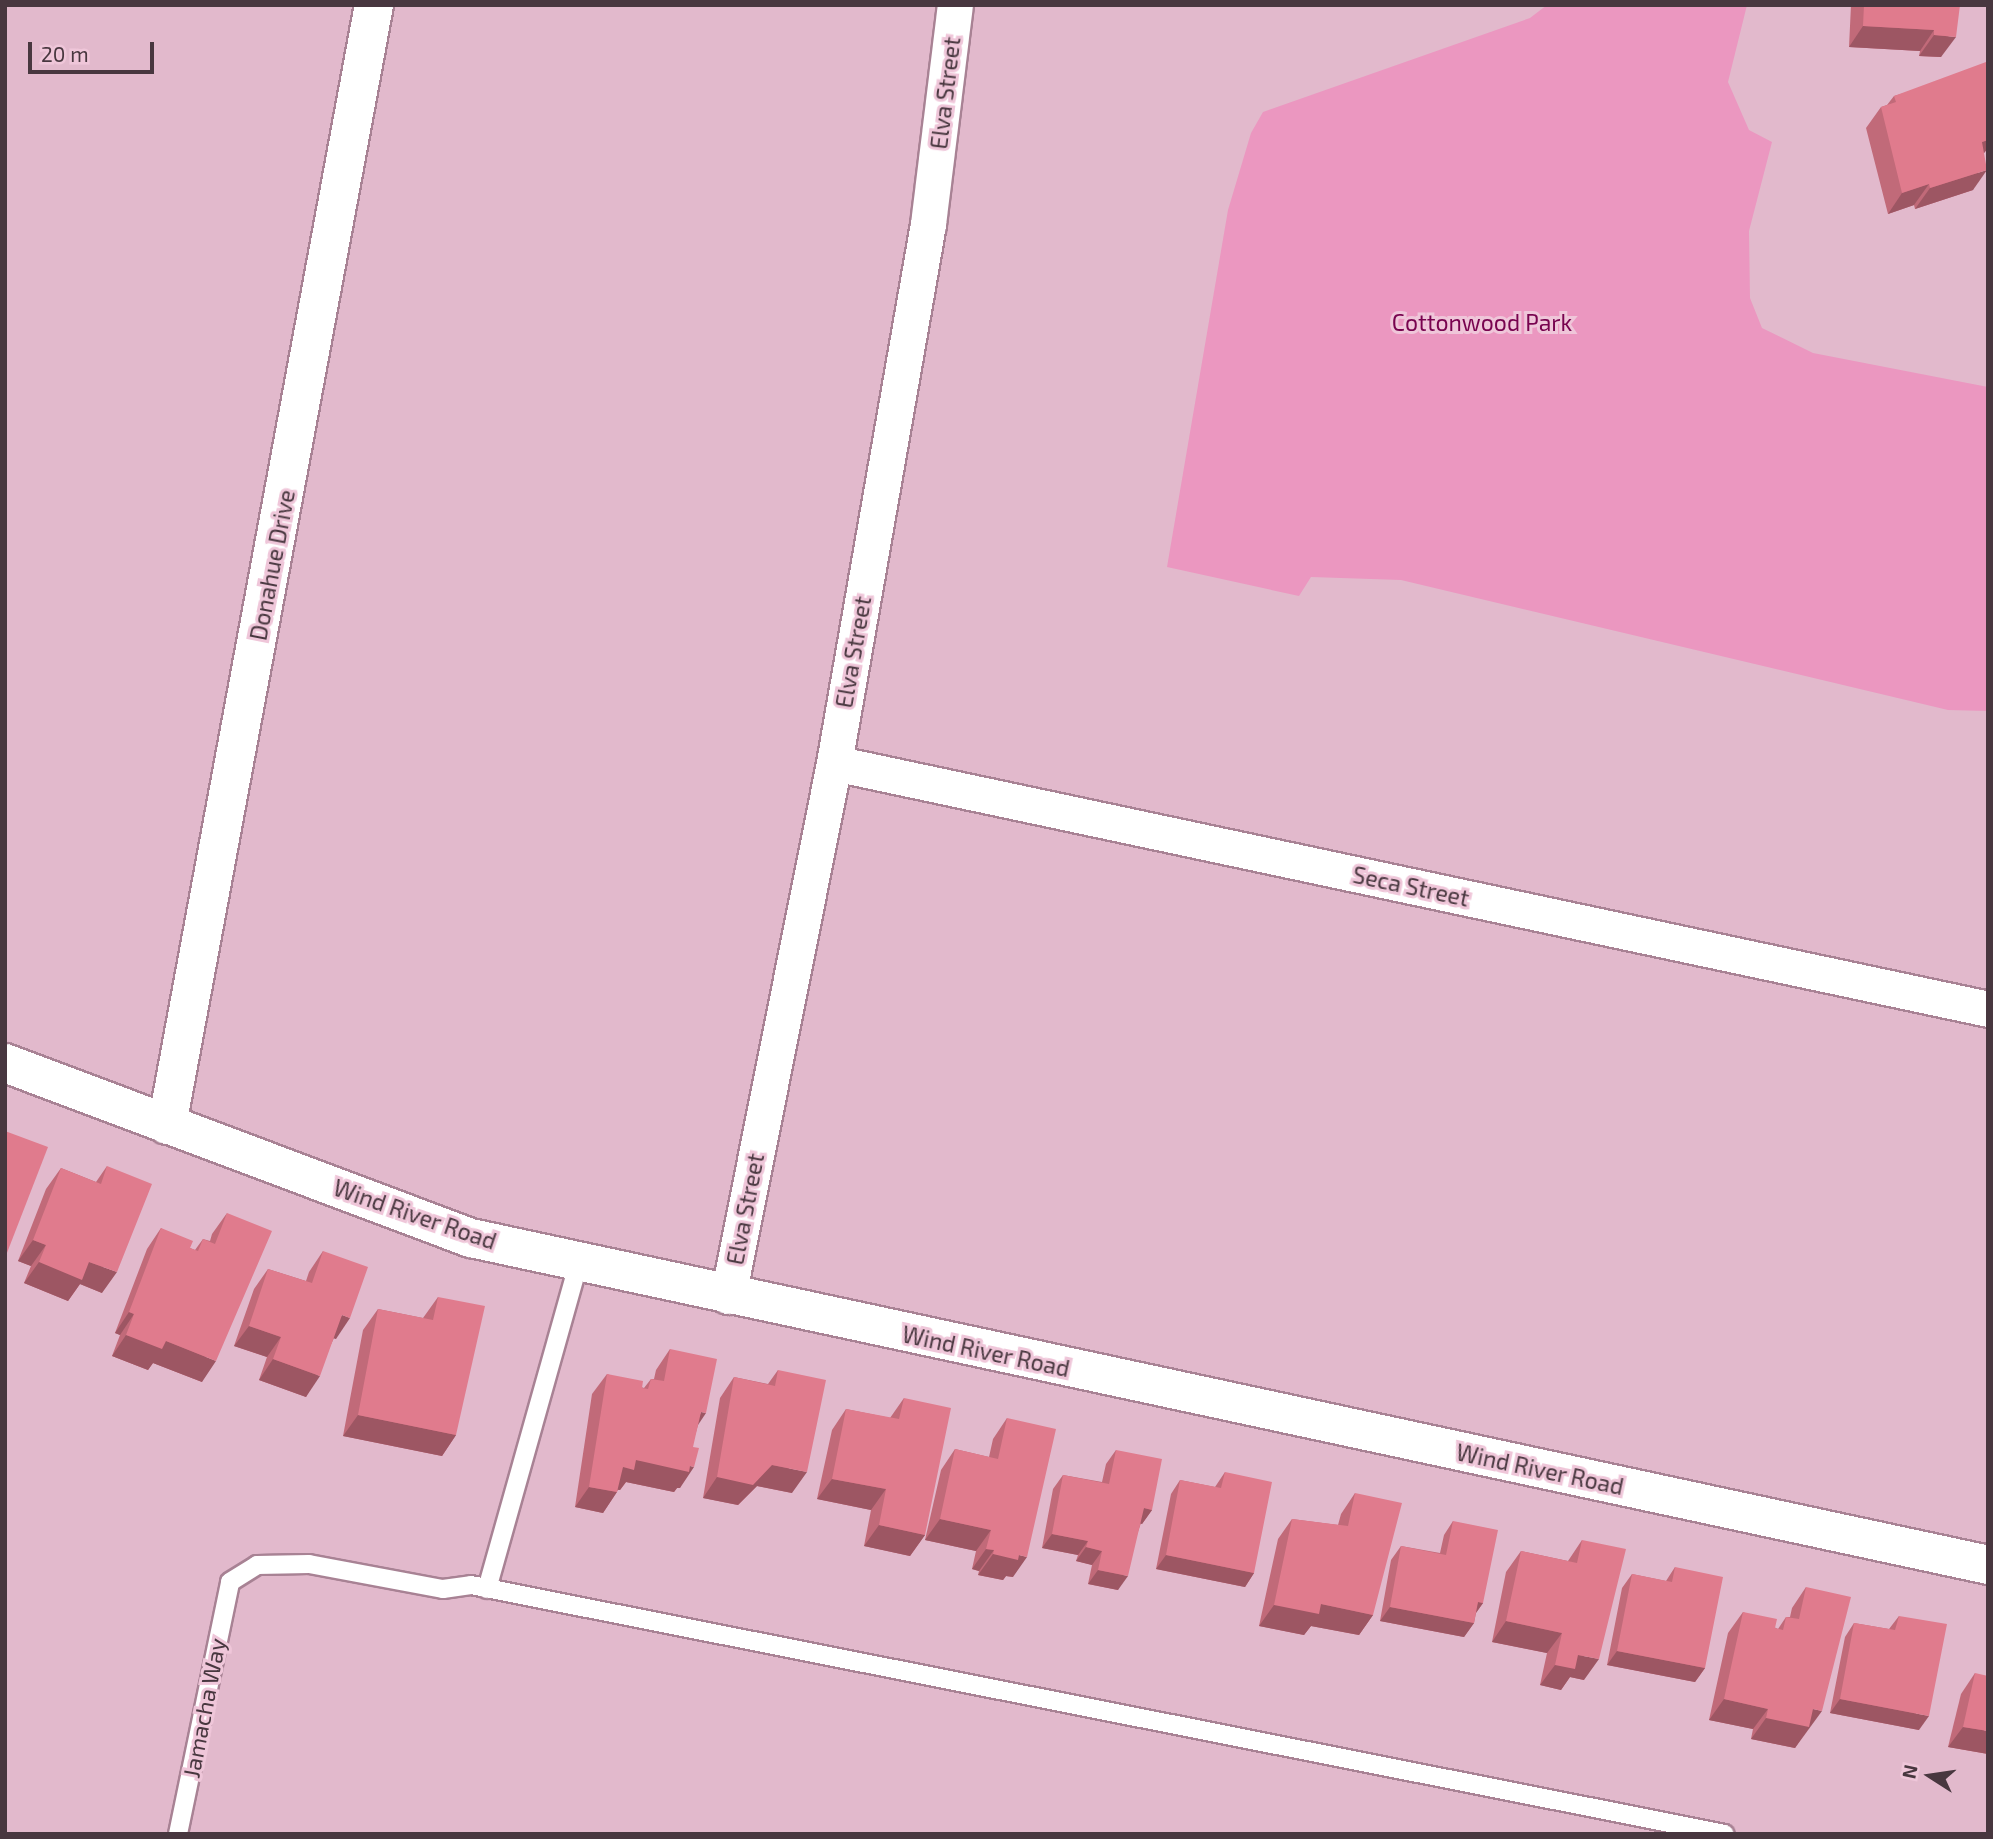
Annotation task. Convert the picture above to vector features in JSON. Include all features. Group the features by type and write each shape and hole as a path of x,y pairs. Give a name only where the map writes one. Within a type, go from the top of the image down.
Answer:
{"street":[{"name":"Donahue Drive","path":"167,1125 374,5"},
{"name":"Elva Street","path":"728,1296 834,763 928,225 955,5"},
{"name":"Seca Street","path":"834,763 1988,1009"},
{"name":"Wind River Road","path":"5,1063 471,1238 728,1296 1988,1564"}],"lane":[{"path":"579,1262 487,1589 1725,1834"},
{"name":"Jamacha Way","path":"178,1834 230,1582 257,1565 309,1564 443,1589 487,1589"}],"green space":[{"name":"Cottonwood Park","path":"1547,5 1747,5 1728,82 1749,130 1772,142 1749,231 1750,298 1762,328 1813,353 1988,387 1988,711 1948,710 1401,580 1311,577 1299,596 1167,567 1228,210 1251,133 1263,112 1530,18"}],"building":[{"path":"1864,5 1960,5 1956,37 1934,35 1934,30 1863,26"},
{"path":"1986,62 1988,140 1982,142 1987,170 1930,188 1929,184 1902,193 1881,107 1896,102 1894,96"},
{"path":"5,1131 48,1147 5,1258"},
{"path":"107,1166 152,1184 117,1272 89,1262 82,1280 39,1262 46,1245 33,1240 61,1168 101,1184"},
{"path":"227,1213 272,1231 216,1361 166,1341 162,1349 126,1335 134,1314 129,1312 161,1228 193,1241 190,1248 198,1251 203,1239 215,1244"},
{"path":"323,1251 368,1267 350,1318 342,1315 320,1376 273,1359 281,1337 249,1326 268,1269 312,1283"},
{"path":"438,1297 485,1306 456,1435 358,1415 378,1309 433,1320"},
{"path":"670,1349 717,1359 706,1413 701,1412 693,1447 699,1448 694,1467 690,1466 689,1472 636,1460 634,1470 623,1467 617,1492 589,1487 607,1374 643,1381 642,1388 648,1389 651,1379 664,1381"},
{"path":"778,1370 826,1380 807,1472 772,1465 753,1485 717,1477 734,1377 775,1386"},
{"path":"904,1398 951,1408 925,1535 879,1525 886,1489 832,1479 846,1409 899,1419"},
{"path":"1007,1418 1056,1429 1027,1557 1019,1555 1018,1560 993,1554 994,1550 986,1549 991,1530 940,1519 955,1449 998,1459"},
{"path":"1116,1450 1162,1459 1152,1510 1144,1508 1128,1576 1098,1570 1102,1551 1086,1547 1088,1541 1052,1534 1063,1475 1109,1484"},
{"path":"1225,1472 1272,1482 1254,1573 1166,1555 1180,1480 1221,1488"},
{"path":"1355,1493 1402,1503 1373,1615 1321,1604 1319,1614 1274,1605 1292,1519 1348,1526"},
{"path":"1453,1521 1498,1530 1483,1603 1478,1602 1474,1623 1390,1607 1401,1546 1446,1555"},
{"path":"1582,1540 1626,1549 1599,1659 1578,1655 1575,1669 1555,1665 1562,1633 1506,1621 1521,1551 1577,1563"},
{"path":"1675,1567 1723,1577 1705,1668 1617,1651 1632,1574 1672,1582"},
{"path":"1806,1587 1851,1597 1822,1711 1813,1709 1809,1727 1766,1718 1768,1709 1724,1699 1743,1612 1777,1619 1775,1628 1783,1630 1786,1617 1799,1619"},
{"path":"1899,1616 1947,1624 1929,1716 1840,1699 1854,1623 1895,1630"},
{"path":"1975,1673 1988,1676 1988,1731 1963,1727"}]}
